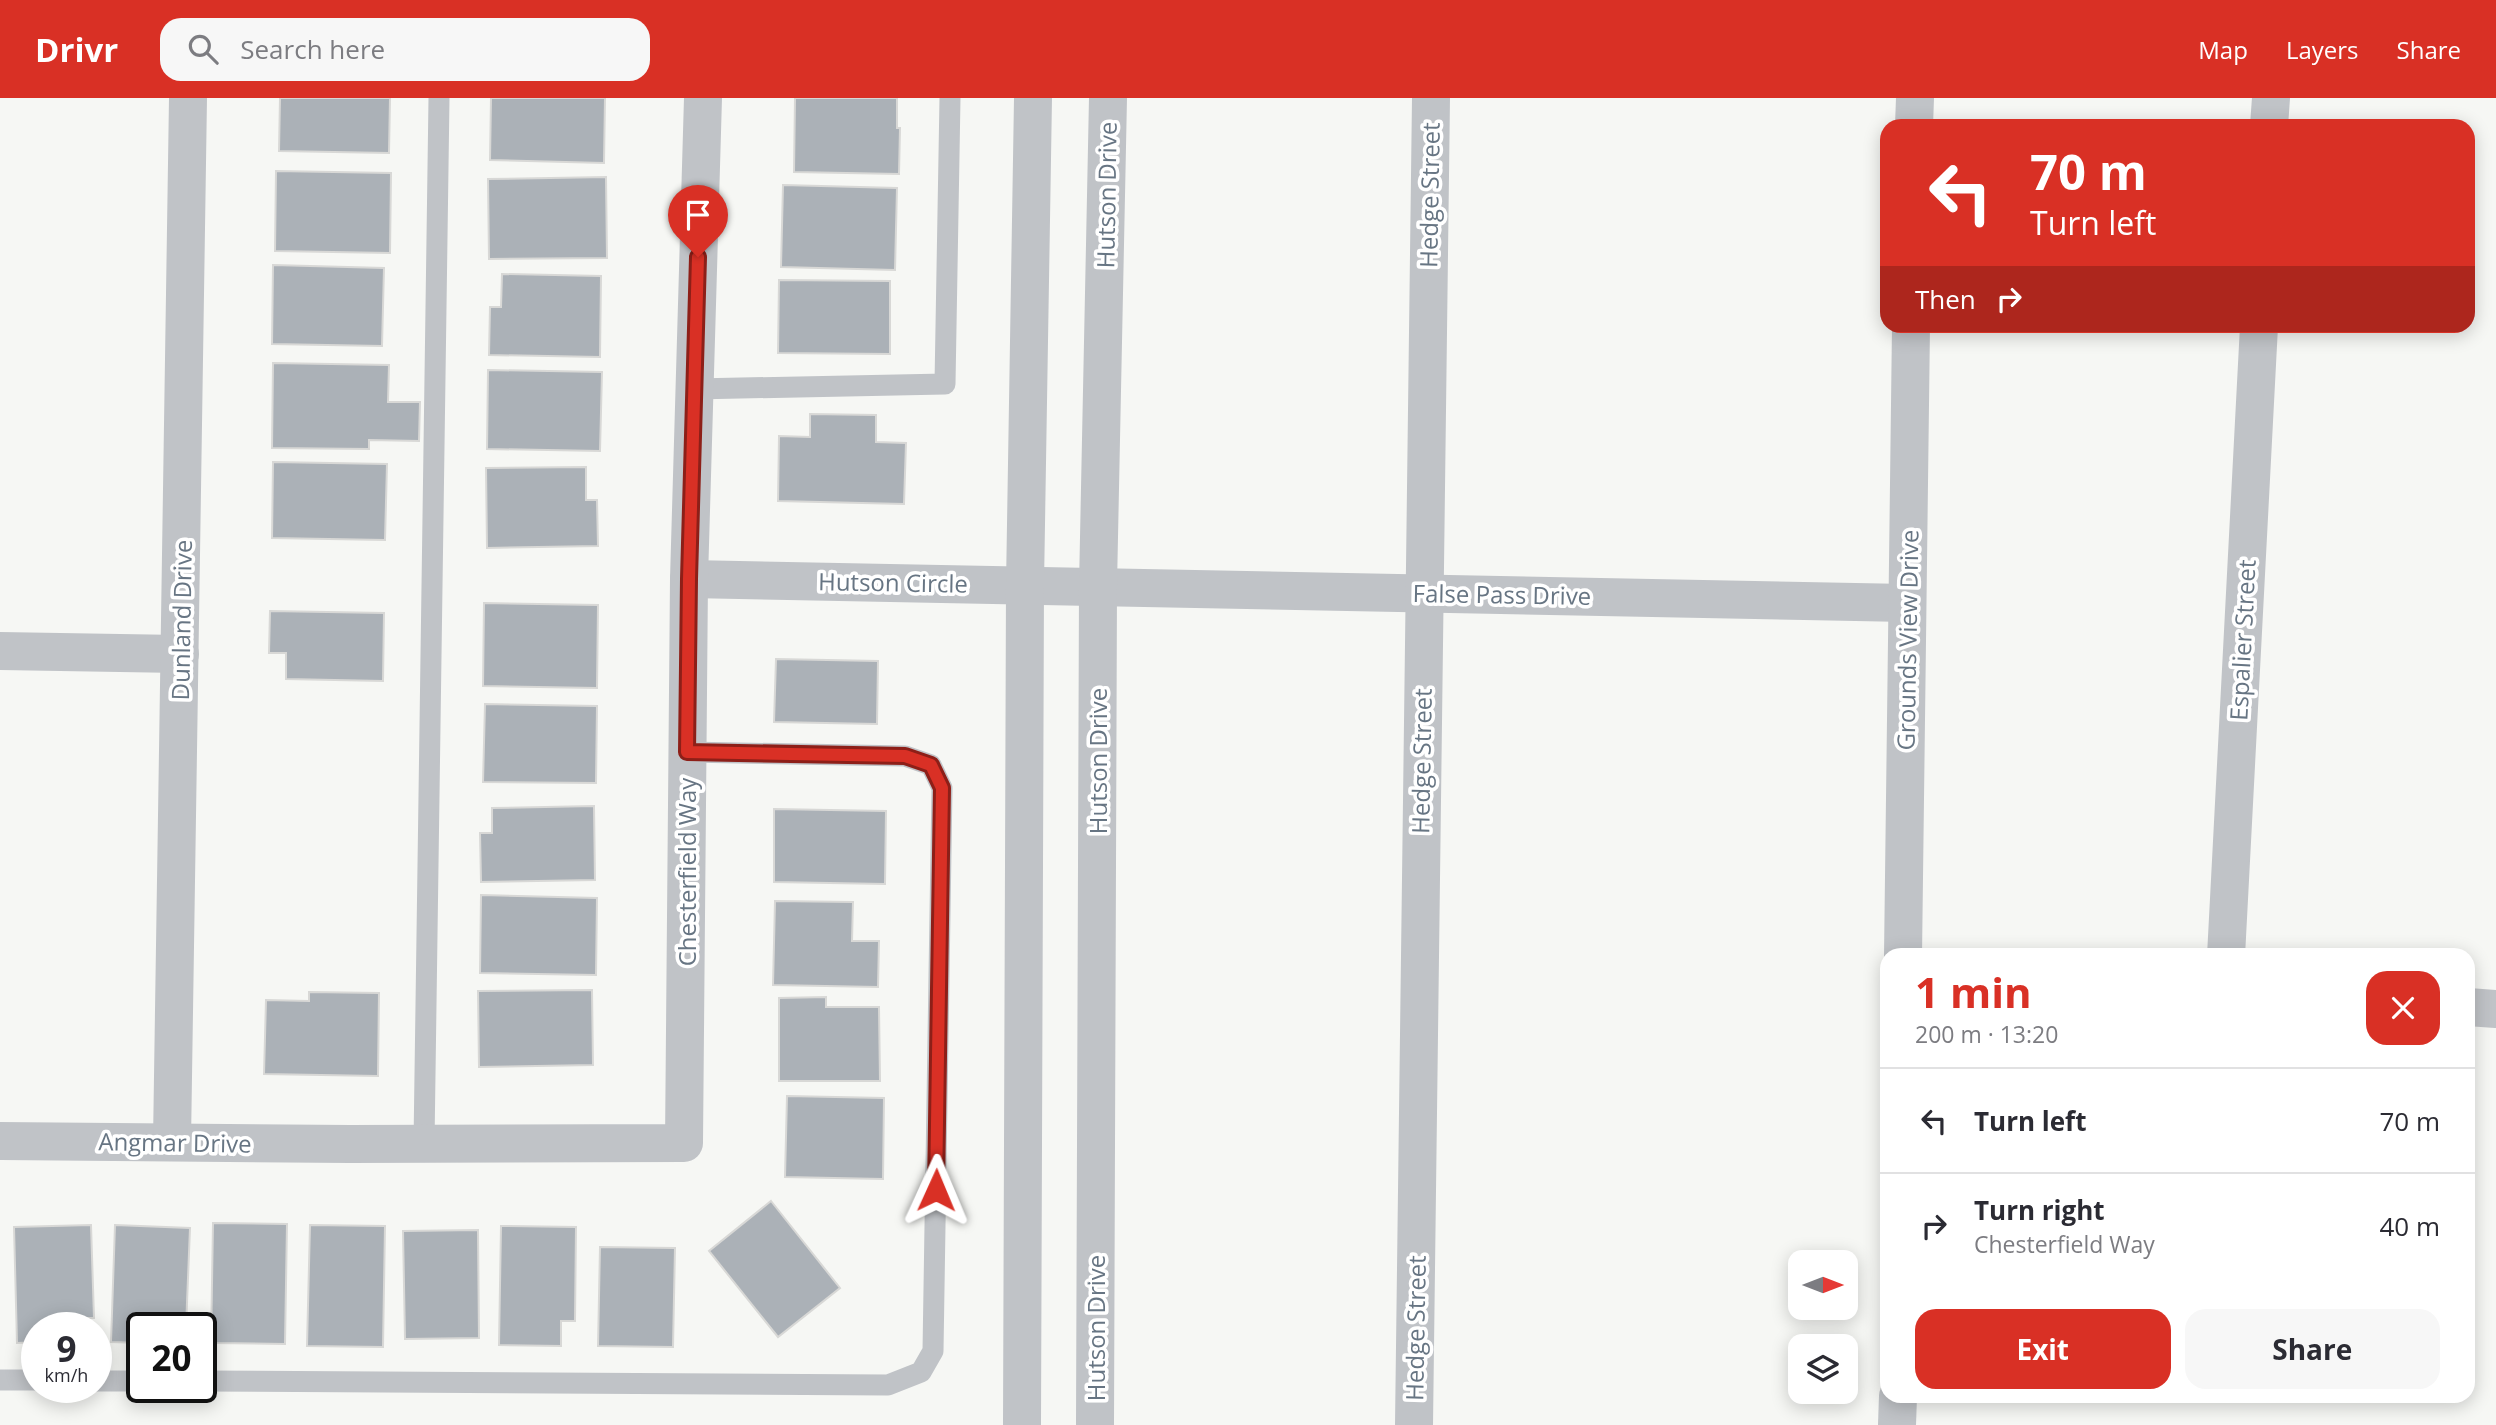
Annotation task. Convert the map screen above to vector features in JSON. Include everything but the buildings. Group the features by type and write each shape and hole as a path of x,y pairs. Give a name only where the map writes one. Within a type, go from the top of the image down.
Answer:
{"street":[{"name":"Dunland Drive","path":"172,1142 188,98"},
{"name":"Chesterfield Way","path":"350,1144 684,1143 689,579 703,98"},
{"path":"1022,1425 1025,585 1033,98"},
{"name":"Hutson Drive","path":"1095,1425 1098,586 1108,98"},
{"name":"Hedge Street","path":"1414,1425 1431,98"},
{"path":"1914,98 1914,119"},
{"path":"2270,119 2271,98"},
{"name":"Grounds View Drive","path":"1903,948 1911,333"},
{"name":"Espalier Street","path":"2226,948 2259,333"},
{"name":"Hutson Circle","path":"689,579 1098,586"},
{"name":"False Pass Drive","path":"1098,586 1907,603"},
{"path":"0,651 180,654"},
{"path":"2475,1008 2496,1009"},
{"name":"Angmar Drive","path":"0,1141 350,1144"},
{"path":"1898,1403 1898,1425"}],"lane":[{"path":"424,1144 439,98"},
{"path":"694,389 945,384 950,98"},
{"path":"217,1381 888,1385 921,1372 933,1351 942,788 931,765 905,756 687,752"},
{"path":"0,1380 21,1380"}],"route":[{"path":"698,257 687,752 905,756 931,765 942,788 936,1190"}]}
